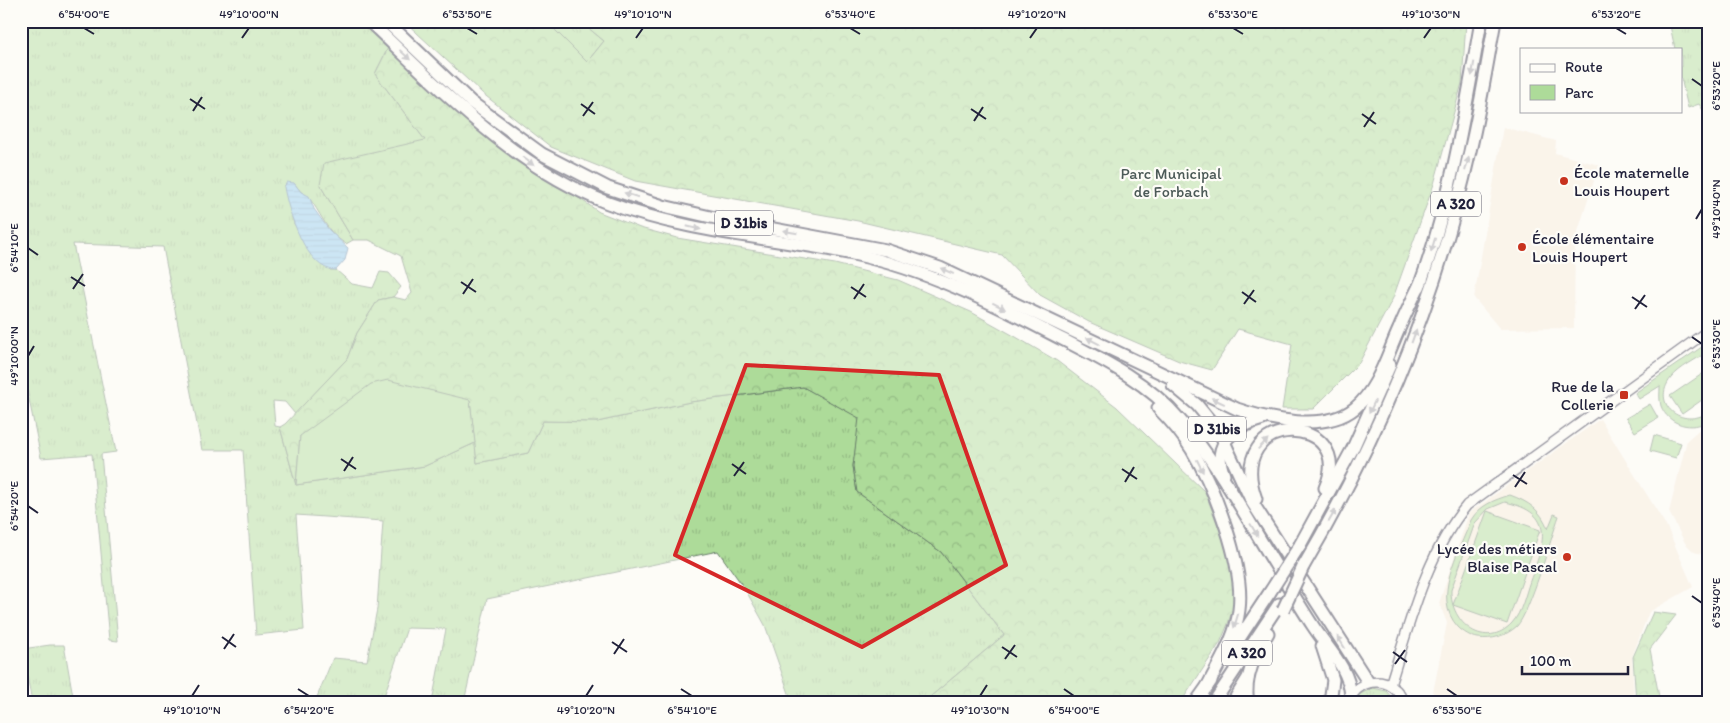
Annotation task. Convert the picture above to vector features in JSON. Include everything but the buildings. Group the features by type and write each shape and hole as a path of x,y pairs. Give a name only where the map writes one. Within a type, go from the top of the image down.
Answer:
{"highway":[{"name":"D 31bis","path":"369,21 466,112 534,166 605,202 665,221 714,233 855,254 923,273 984,299 1126,373 1159,398 1180,420 1229,488 1313,626 1344,670 1350,682 1350,699"},
{"name":"D 31bis","path":"386,21 472,102 542,154 608,188 680,210 886,250 940,268 1137,362 1182,391 1207,417 1225,441 1243,484 1368,682"},
{"name":"A 320","path":"1196,702 1300,545 1353,448 1383,384 1422,280 1444,209 1482,21"},
{"name":"A 320","path":"1214,702 1281,607 1377,429 1434,283 1470,151 1494,21"},
{"path":"1137,362 1237,410 1264,419 1318,421 1337,418 1354,409 1367,395 1384,364 1422,280"},
{"path":"1095,356 1144,394 1170,420 1192,449 1211,488 1228,536 1236,560 1240,593 1239,611 1231,638 1207,687"},
{"path":"1229,488 1220,461 1227,437 1241,426 1264,419"},
{"path":"1265,521 1252,487 1253,458 1260,444 1276,432 1290,430 1313,436 1324,447 1329,457 1329,475 1314,518"},
{"path":"1233,702 1248,678 1262,643 1281,607"},
{"path":"1313,626 1325,654 1332,680 1330,702"},
{"path":"1248,678 1248,702"}],"street":[{"path":"1390,685 1428,567 1449,527 1466,505 1709,330"},
{"path":"1350,699 1358,688 1368,682 1379,681 1390,685 1397,691 1403,702"}],"highlighted area":[{"path":"746,365 939,375 1006,565 862,647 675,555"}],"shaded area":[{"path":"1503,127 1556,141 1555,153 1599,165 1575,241 1574,328 1500,329 1474,298"},
{"name":"Lycée des métiers Blaise Pascal","path":"1600,419 1667,527 1693,587 1649,612 1632,657 1634,702 1431,702 1447,623 1439,603 1469,513"},
{"path":"1709,421 1709,556 1694,552 1685,543 1669,512 1687,440"}],"green space":[{"path":"21,21 358,21 388,48 375,74 425,140 320,185 353,240 346,244 335,236 309,198 294,183 284,186 294,224 330,270 336,270 352,284 373,288 380,272 389,273 401,287 393,297 378,300 357,333 347,359 295,414 285,402 273,401 275,426 280,427 296,485 425,466 475,443 477,463 528,453 543,421 597,422 690,402 803,387 860,418 853,466 857,492 941,552 1004,635 924,702 792,702 765,625 745,589 718,551 487,599 464,702 432,702 446,629 407,628 382,702 315,702 333,658 367,661 377,609 383,521 296,515 304,630 256,635 243,450 202,450 163,247 73,244 116,452 101,454 118,641 109,640 92,454 41,458 21,360"},
{"name":"Parc Municipal de Forbach","path":"404,21 546,21 587,62 604,41 580,21 1466,21 1462,83 1434,184 1393,298 1359,363 1313,409 1282,409 1292,344 1238,329 1212,370 1179,361 1089,322 1040,295 1002,255 858,221 635,181 551,147 482,93"},
{"path":"546,21 580,21 604,41 587,62"},
{"path":"1669,21 1709,21 1709,119 1699,104 1688,108 1682,82 1682,48 1675,48"},
{"path":"388,48 474,126 599,212 640,228 677,238 835,264 898,280 971,312 1016,337 1057,361 1117,407 1205,492 1229,554 1237,594 1228,624 1220,643 1181,702 924,702 1004,635 941,552 857,492 853,466 859,418 803,387 690,402 597,422 543,421 528,453 477,463 470,400 300,436 296,485 280,427 347,359 357,333 378,300 393,297 406,300 412,293 401,256 369,240 353,240 320,185 324,163 425,140 375,74"},
{"path":"1709,342 1709,351 1671,378 1665,388 1664,397 1672,412 1689,418 1699,417 1709,412 1709,420 1703,424 1689,426 1682,425 1669,418 1661,406 1660,386 1639,399 1635,393"},
{"path":"1705,372 1709,377 1709,395 1682,414 1670,396"},
{"path":"388,380 470,400 475,443 425,466 296,485 300,436 371,384"},
{"path":"1650,404 1658,418 1635,432 1626,418"},
{"path":"1654,435 1681,443 1676,458 1650,451"},
{"path":"1510,495 1534,508 1542,517 1548,529 1554,514 1559,516 1534,591 1517,626 1504,635 1494,638 1478,638 1460,629 1450,615 1447,603 1447,589 1450,575 1454,560 1471,520 1483,507","holes":["1505,502 1522,507 1533,514 1539,522 1542,531 1539,554 1523,603 1515,619 1502,631 1481,634 1471,630 1456,613 1452,602 1451,590 1475,523 1488,509"]},
{"path":"1487,511 1540,530 1507,624 1453,605"},
{"path":"1653,612 1676,615 1650,649 1660,702 1636,702 1633,657"},
{"path":"64,645 74,702 32,702 22,649"},
{"path":"1373,688 1386,691 1396,702 1355,702 1360,694"}],"water":[{"path":"287,182 294,183 301,192 309,196 314,209 329,230 348,248 345,260 336,270 325,268 316,261 300,238 286,197 284,187"}],"place":[{"name":"École maternelle Louis Houpert","path":"1564,181"},
{"name":"École élémentaire Louis Houpert","path":"1522,247"},
{"name":"Rue de la Collerie","path":"1624,395"},
{"name":"Lycée des métiers Blaise Pascal","path":"1567,557"}]}
